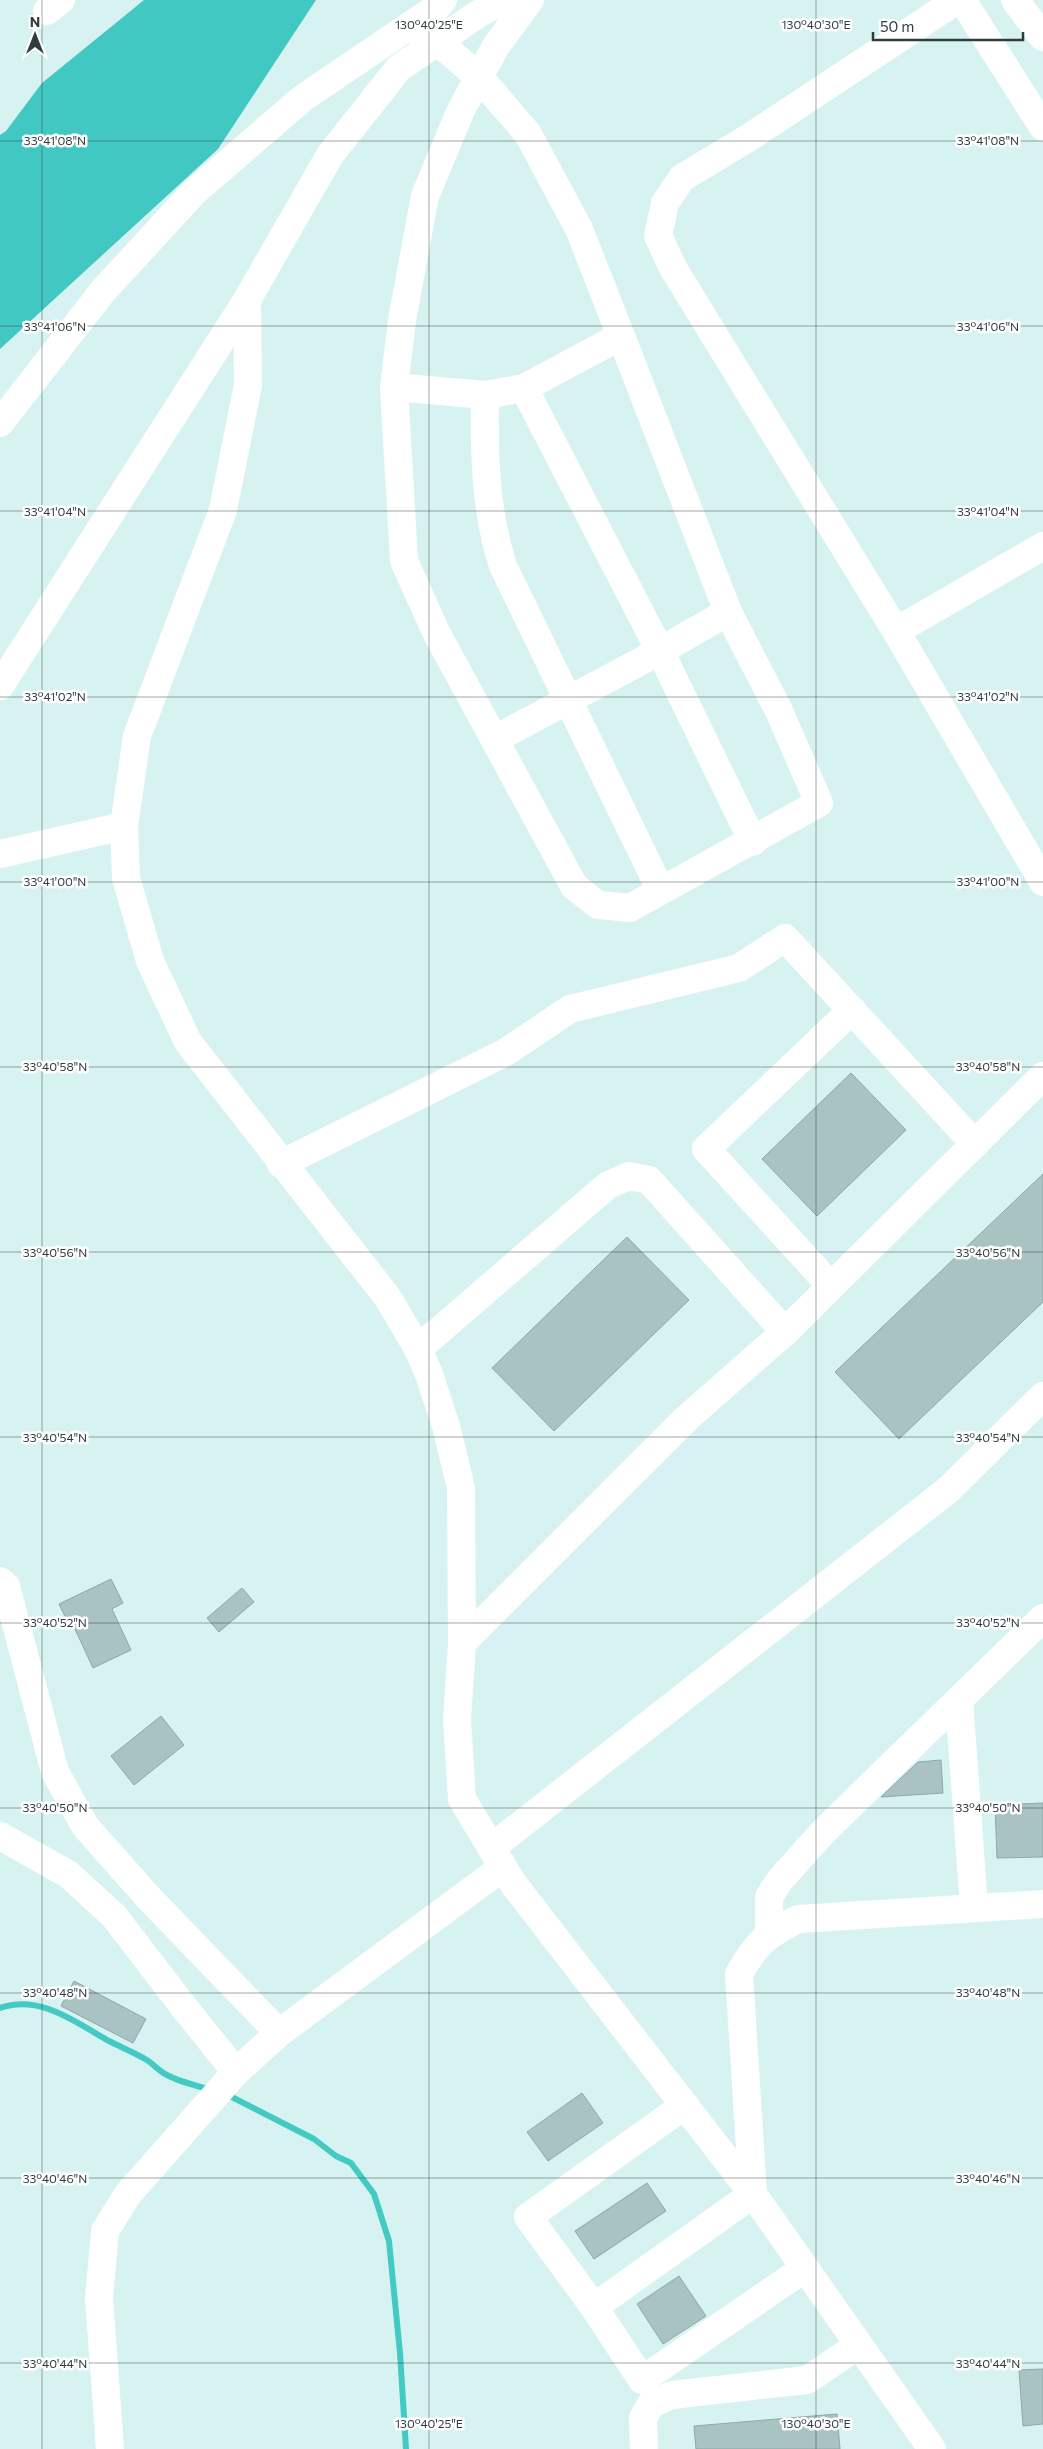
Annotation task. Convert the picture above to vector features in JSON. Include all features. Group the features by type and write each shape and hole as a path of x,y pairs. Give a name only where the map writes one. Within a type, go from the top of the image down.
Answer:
{"street":[{"path":"0,423 103,291 194,192 303,98 436,8 443,0"},
{"path":"0,686 137,476 247,300 330,154 398,68 478,14 504,0"},
{"path":"407,28 438,42 479,77 532,143 579,229 728,612 779,711 819,803 753,842 660,889 630,908 598,905 574,886 436,632 404,561 394,387 402,320 425,196 461,110 479,77 496,46 530,0"},
{"path":"957,0 750,137 682,178 665,203 658,236 673,268 896,631 1043,882"},
{"path":"962,0 1043,127"},
{"path":"1015,0 1043,38"},
{"path":"247,300 248,385 224,510 137,736 124,826 126,878 150,961 188,1042 388,1298 418,1349 446,1426 461,1488 462,1643 457,1720 462,1799 512,1882 753,2194 932,2449"},
{"path":"394,387 485,395 524,388 621,336"},
{"path":"524,388 660,651 753,842"},
{"path":"485,395 484,458 493,534 503,566 660,889"},
{"path":"896,631 1043,546"},
{"path":"495,739 660,651 728,612"},
{"path":"0,854 124,826"},
{"path":"282,1164 506,1052 570,1009 739,968 785,938 975,1144"},
{"path":"831,1286 706,1149 852,1010"},
{"path":"462,1643 687,1418 785,1332 1043,1076"},
{"path":"418,1349 608,1185 629,1176 649,1180 785,1332"},
{"path":"110,2449 100,2298 105,2231 128,2194 236,2072 279,2033 497,1858 948,1490 1043,1396"},
{"path":"0,1581 6,1586 56,1772 85,1826 147,1896 279,2033"},
{"path":"769,1934 769,1897 780,1880 824,1831 1043,1618"},
{"path":"959,1700 974,1908"},
{"path":"0,1836 68,1874 114,1916 182,2006 236,2072"},
{"path":"753,2194 739,1974 753,1949 769,1934 798,1919 1043,1904"},
{"path":"685,2105 528,2217 594,2307 642,2380 805,2268"},
{"path":"594,2307 753,2194"},
{"path":"644,2449 643,2418 651,2404 672,2395 807,2380 859,2345"}],"shaded area":[{"path":"144,0 316,0 218,149 0,349 0,135 6,131 42,83"}],"building":[{"path":"851,1073 906,1130 817,1216 762,1159"},
{"path":"1043,1174 1043,1302 899,1439 835,1372"},
{"path":"627,1237 689,1300 554,1431 492,1368"},
{"path":"111,1579 123,1603 112,1609 131,1650 93,1668 74,1627 71,1629 59,1604"},
{"path":"242,1588 254,1602 219,1632 207,1618"},
{"path":"161,1716 184,1745 134,1785 111,1756"},
{"path":"941,1760 943,1793 881,1797 918,1762"},
{"path":"1043,1803 1043,1857 997,1858 995,1805"},
{"path":"74,1981 146,2019 133,2043 61,2006"},
{"path":"582,2093 603,2123 548,2161 527,2132"},
{"path":"647,2183 666,2211 594,2259 575,2231"},
{"path":"679,2276 706,2316 663,2344 637,2304"},
{"path":"1043,2369 1043,2424 1023,2426 1019,2370"},
{"path":"837,2414 840,2449 696,2449 694,2426"}],"waterway":[{"path":"0,2008 29,2005 57,2012 147,2060 165,2074 182,2082 212,2090"},
{"path":"226,2094 314,2139 336,2156 351,2163 374,2194 389,2241 400,2353 406,2449"}]}
